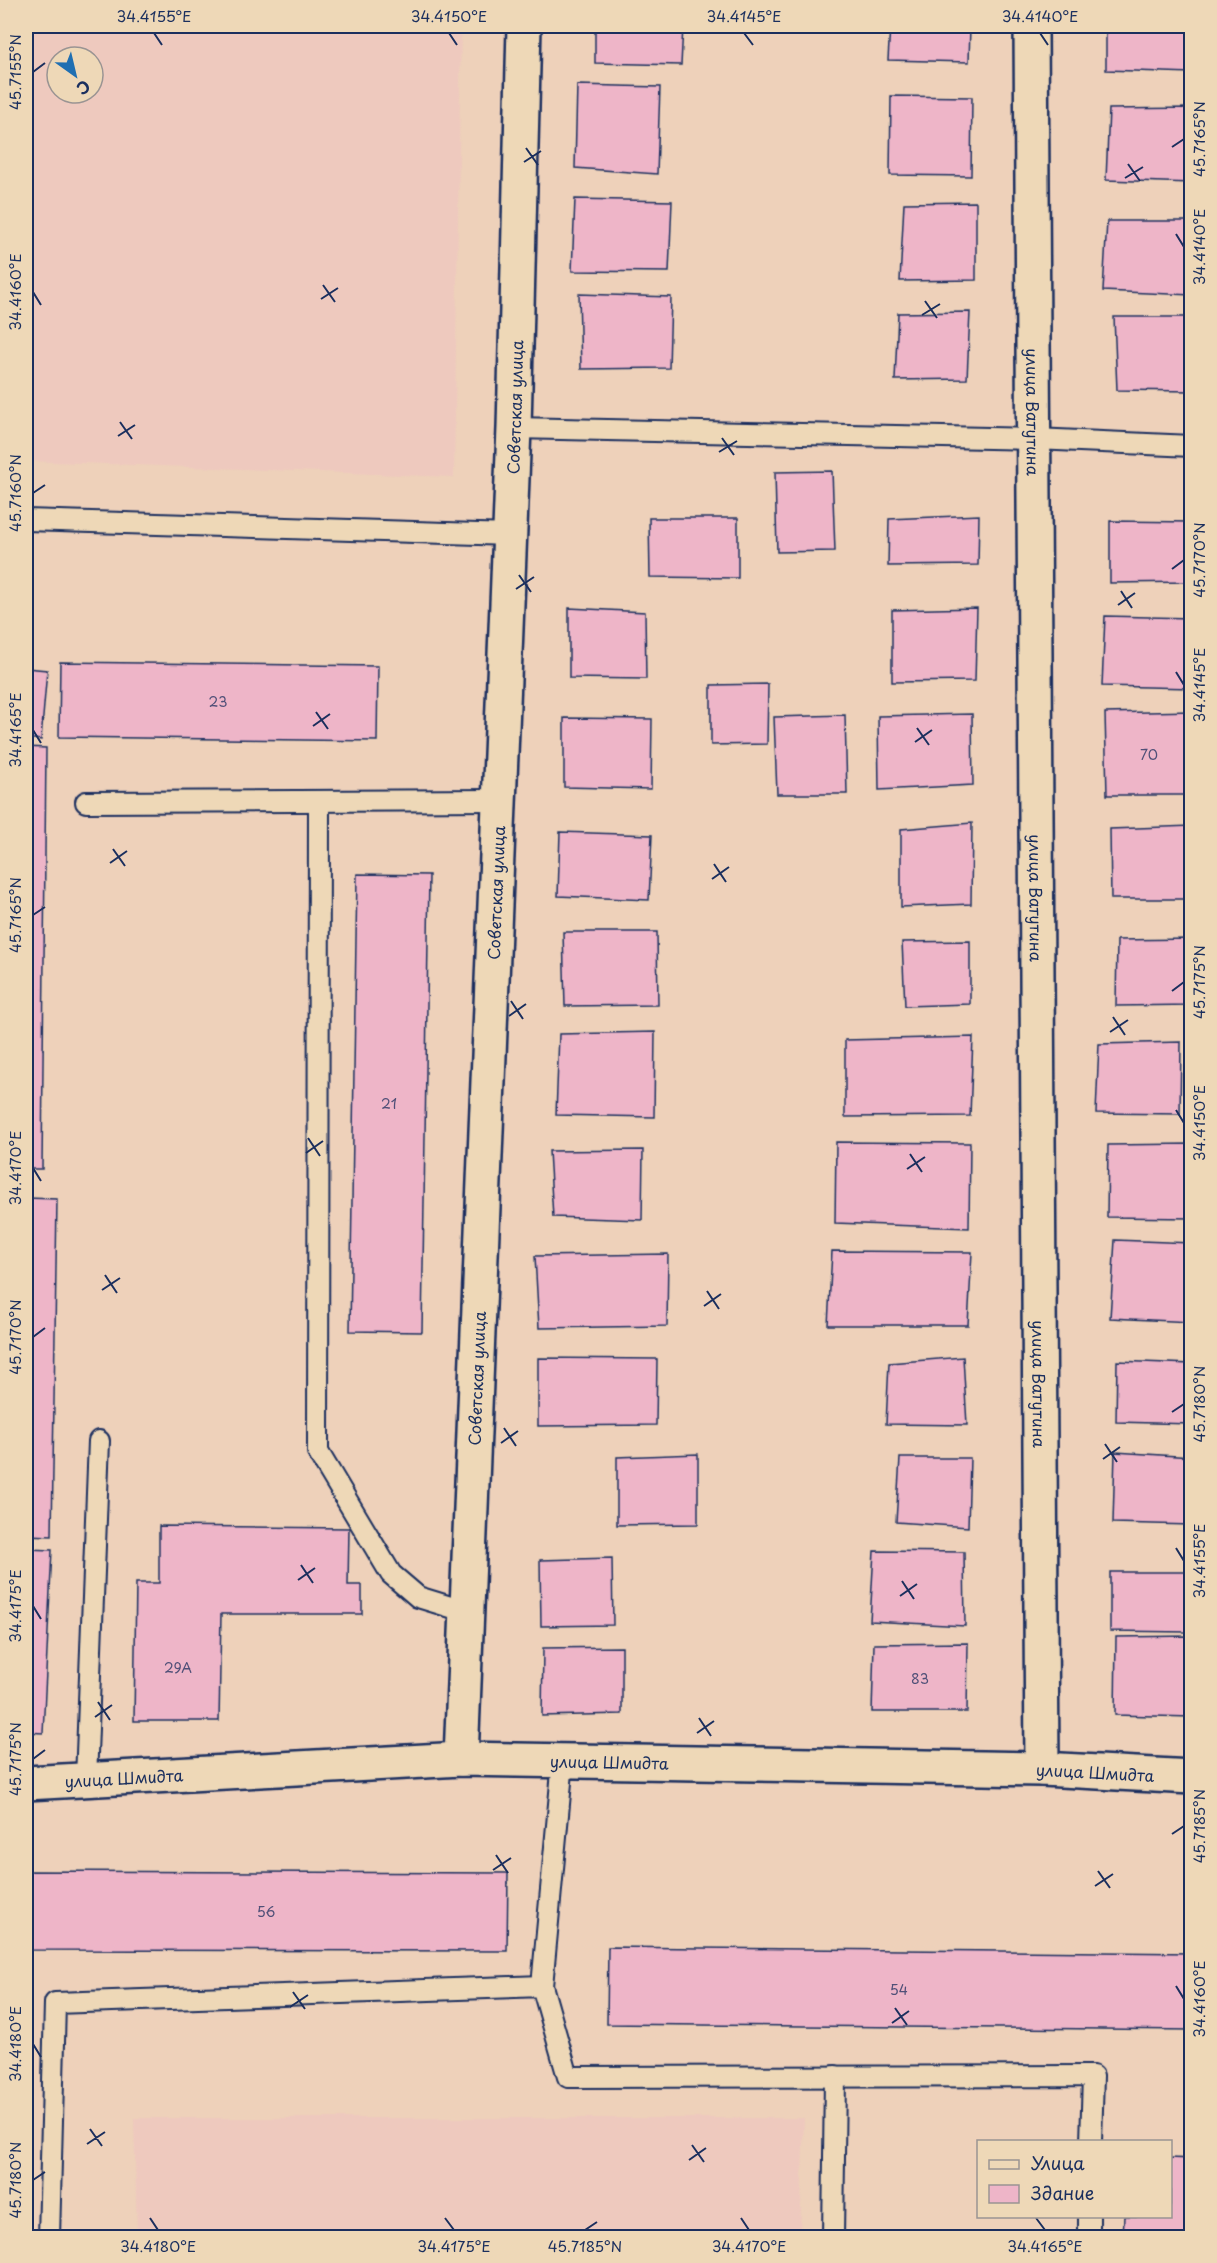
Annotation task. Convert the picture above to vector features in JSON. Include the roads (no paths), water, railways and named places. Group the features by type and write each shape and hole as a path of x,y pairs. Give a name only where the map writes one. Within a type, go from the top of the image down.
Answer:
{"street":[{"name":"Советская улица","path":"461,1759 514,428 524,26"},
{"name":"улица Ватутина","path":"1031,26 1042,1769"},
{"name":"улица Шмидта","path":"26,1783 461,1759 1042,1769 1191,1777"}],"lane":[{"path":"514,428 1035,439 1191,446"},
{"path":"26,520 510,535"},
{"path":"86,802 499,800"},
{"path":"319,801 318,1452 391,1574 418,1597 467,1612"},
{"path":"86,1780 99,1441"},
{"path":"563,1761 542,1986 568,2077 1093,2076 1091,2140"},
{"path":"49,2238 55,2003 542,1986"},
{"path":"833,2238 835,2076"},
{"path":"1089,2218 1089,2238"}]}
